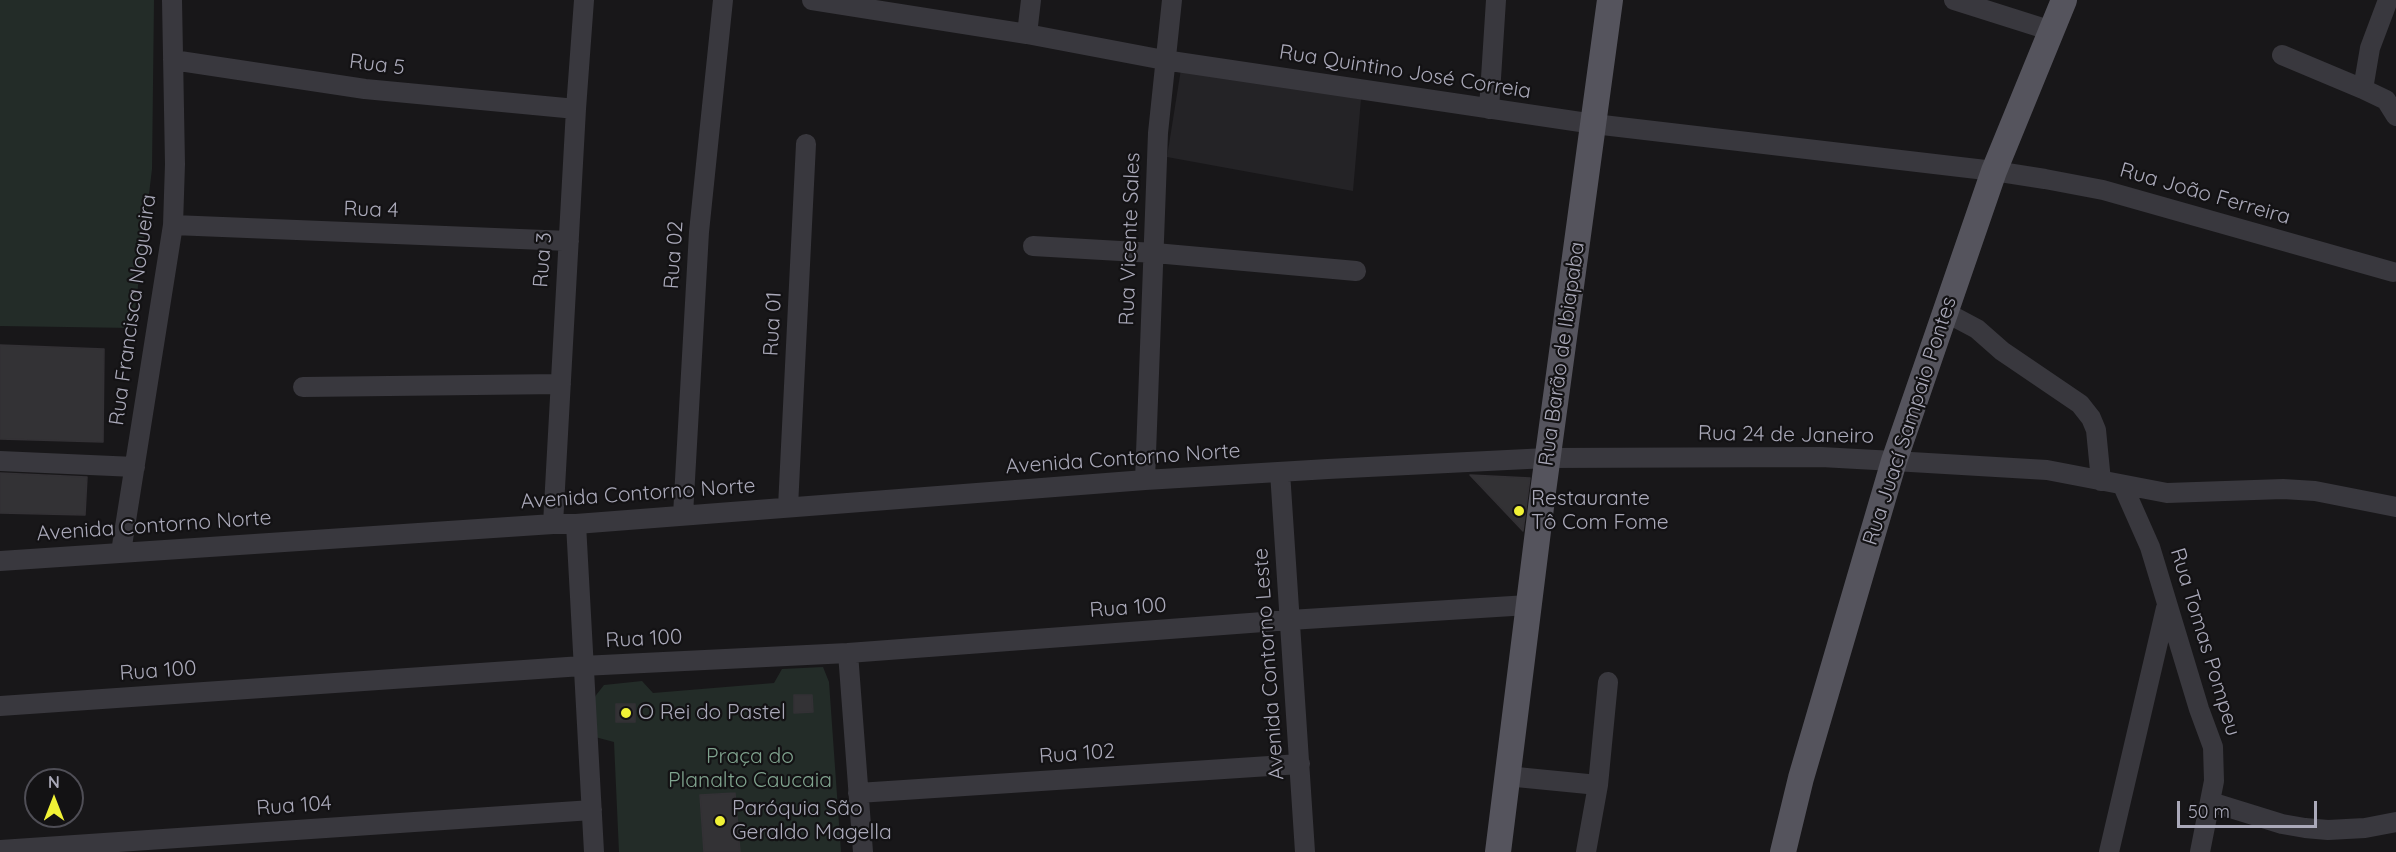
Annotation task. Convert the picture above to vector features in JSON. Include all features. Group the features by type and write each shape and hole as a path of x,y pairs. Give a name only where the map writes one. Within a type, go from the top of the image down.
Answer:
{"main road":[{"name":"Rua Barão de Ibiapaba","path":"1498,852 1547,458 1610,0"},
{"name":"Rua Juací Sampaio Pontes","path":"1783,852 1801,778 1894,460 1994,171 2064,0"}],"street":[{"name":"Rua Francisca Nogueira","path":"121,552 173,225 175,165 172,0"},
{"name":"Rua 3","path":"553,524 584,0"},
{"name":"Rua 02","path":"683,515 699,232 723,0"},
{"name":"Rua Quintino José Correia","path":"812,0 861,4 1164,60 1489,109 1594,124 1994,171"},
{"path":"1027,34 1031,0"},
{"name":"Rua Vicente Sales","path":"1145,480 1156,176 1164,60 1172,0"},
{"path":"1489,109 1496,0"},
{"path":"1954,0 2052,31"},
{"path":"2363,89 2370,48 2388,0"},
{"path":"2282,55 2386,100 2396,116"},
{"name":"Rua 5","path":"173,60 365,89 576,109"},
{"name":"Rua 01","path":"788,507 807,144"},
{"name":"Rua João Ferreira","path":"1994,171 2103,190 2395,274"},
{"name":"Rua 4","path":"173,225 569,241"},
{"path":"1034,246 1155,253 1356,271"},
{"path":"1945,312 1977,329 2002,351 2080,404 2091,418 2096,430 2101,481"},
{"path":"303,387 561,384"},
{"name":"Rua 24 de Janeiro","path":"1280,472 1547,458 1821,457 2047,470 2167,493 2283,489 2314,491 2396,507"},
{"path":"0,461 135,467"},
{"name":"Avenida Contorno Norte","path":"0,561 576,524 1145,480 1280,472"},
{"name":"Avenida Contorno Leste","path":"1280,472 1305,852"},
{"name":"Rua Tomas Pompeu","path":"2124,486 2150,547 2199,709 2213,747 2215,763 2211,802 2200,852"},
{"path":"576,524 594,852"},
{"name":"Rua 100","path":"0,706 582,666 848,653 1528,605"},
{"path":"2109,852 2167,605"},
{"path":"848,653 863,852"},
{"path":"1586,852 1598,785 1608,682"},
{"name":"Rua 102","path":"858,793 1300,764"},
{"path":"1506,776 1598,785"},
{"path":"2211,802 2282,824 2305,828 2328,830 2365,828 2396,822"},
{"name":"Rua 104","path":"0,850 592,810"}],"shaded area":[{"path":"1181,69 1361,99 1353,191 1167,157"}],"green space":[{"path":"0,0 154,0 152,169 133,328 0,326"},
{"name":"Praça do Planalto Caucaia","path":"823,667 829,682 841,852 619,852 614,742 595,737 593,699 604,685 642,681 653,693 774,683 782,669"}],"building":[{"path":"0,345 104,349 103,442 0,439"},
{"path":"0,473 87,477 85,515 0,513"},
{"name":"Restaurante Tô Com Fome","path":"1470,475 1530,478 1523,531"},
{"path":"794,695 812,695 813,712 794,713"},
{"name":"O Rei do Pastel","path":"616,704 635,704 635,722 616,722"},
{"name":"Paróquia São Geraldo Magella","path":"735,793 740,852 704,852 700,795"}],"place":[{"name":"Restaurante Tô Com Fome","path":"1519,511"},
{"name":"O Rei do Pastel","path":"626,713"},
{"name":"Paróquia São Geraldo Magella","path":"720,821"}]}
